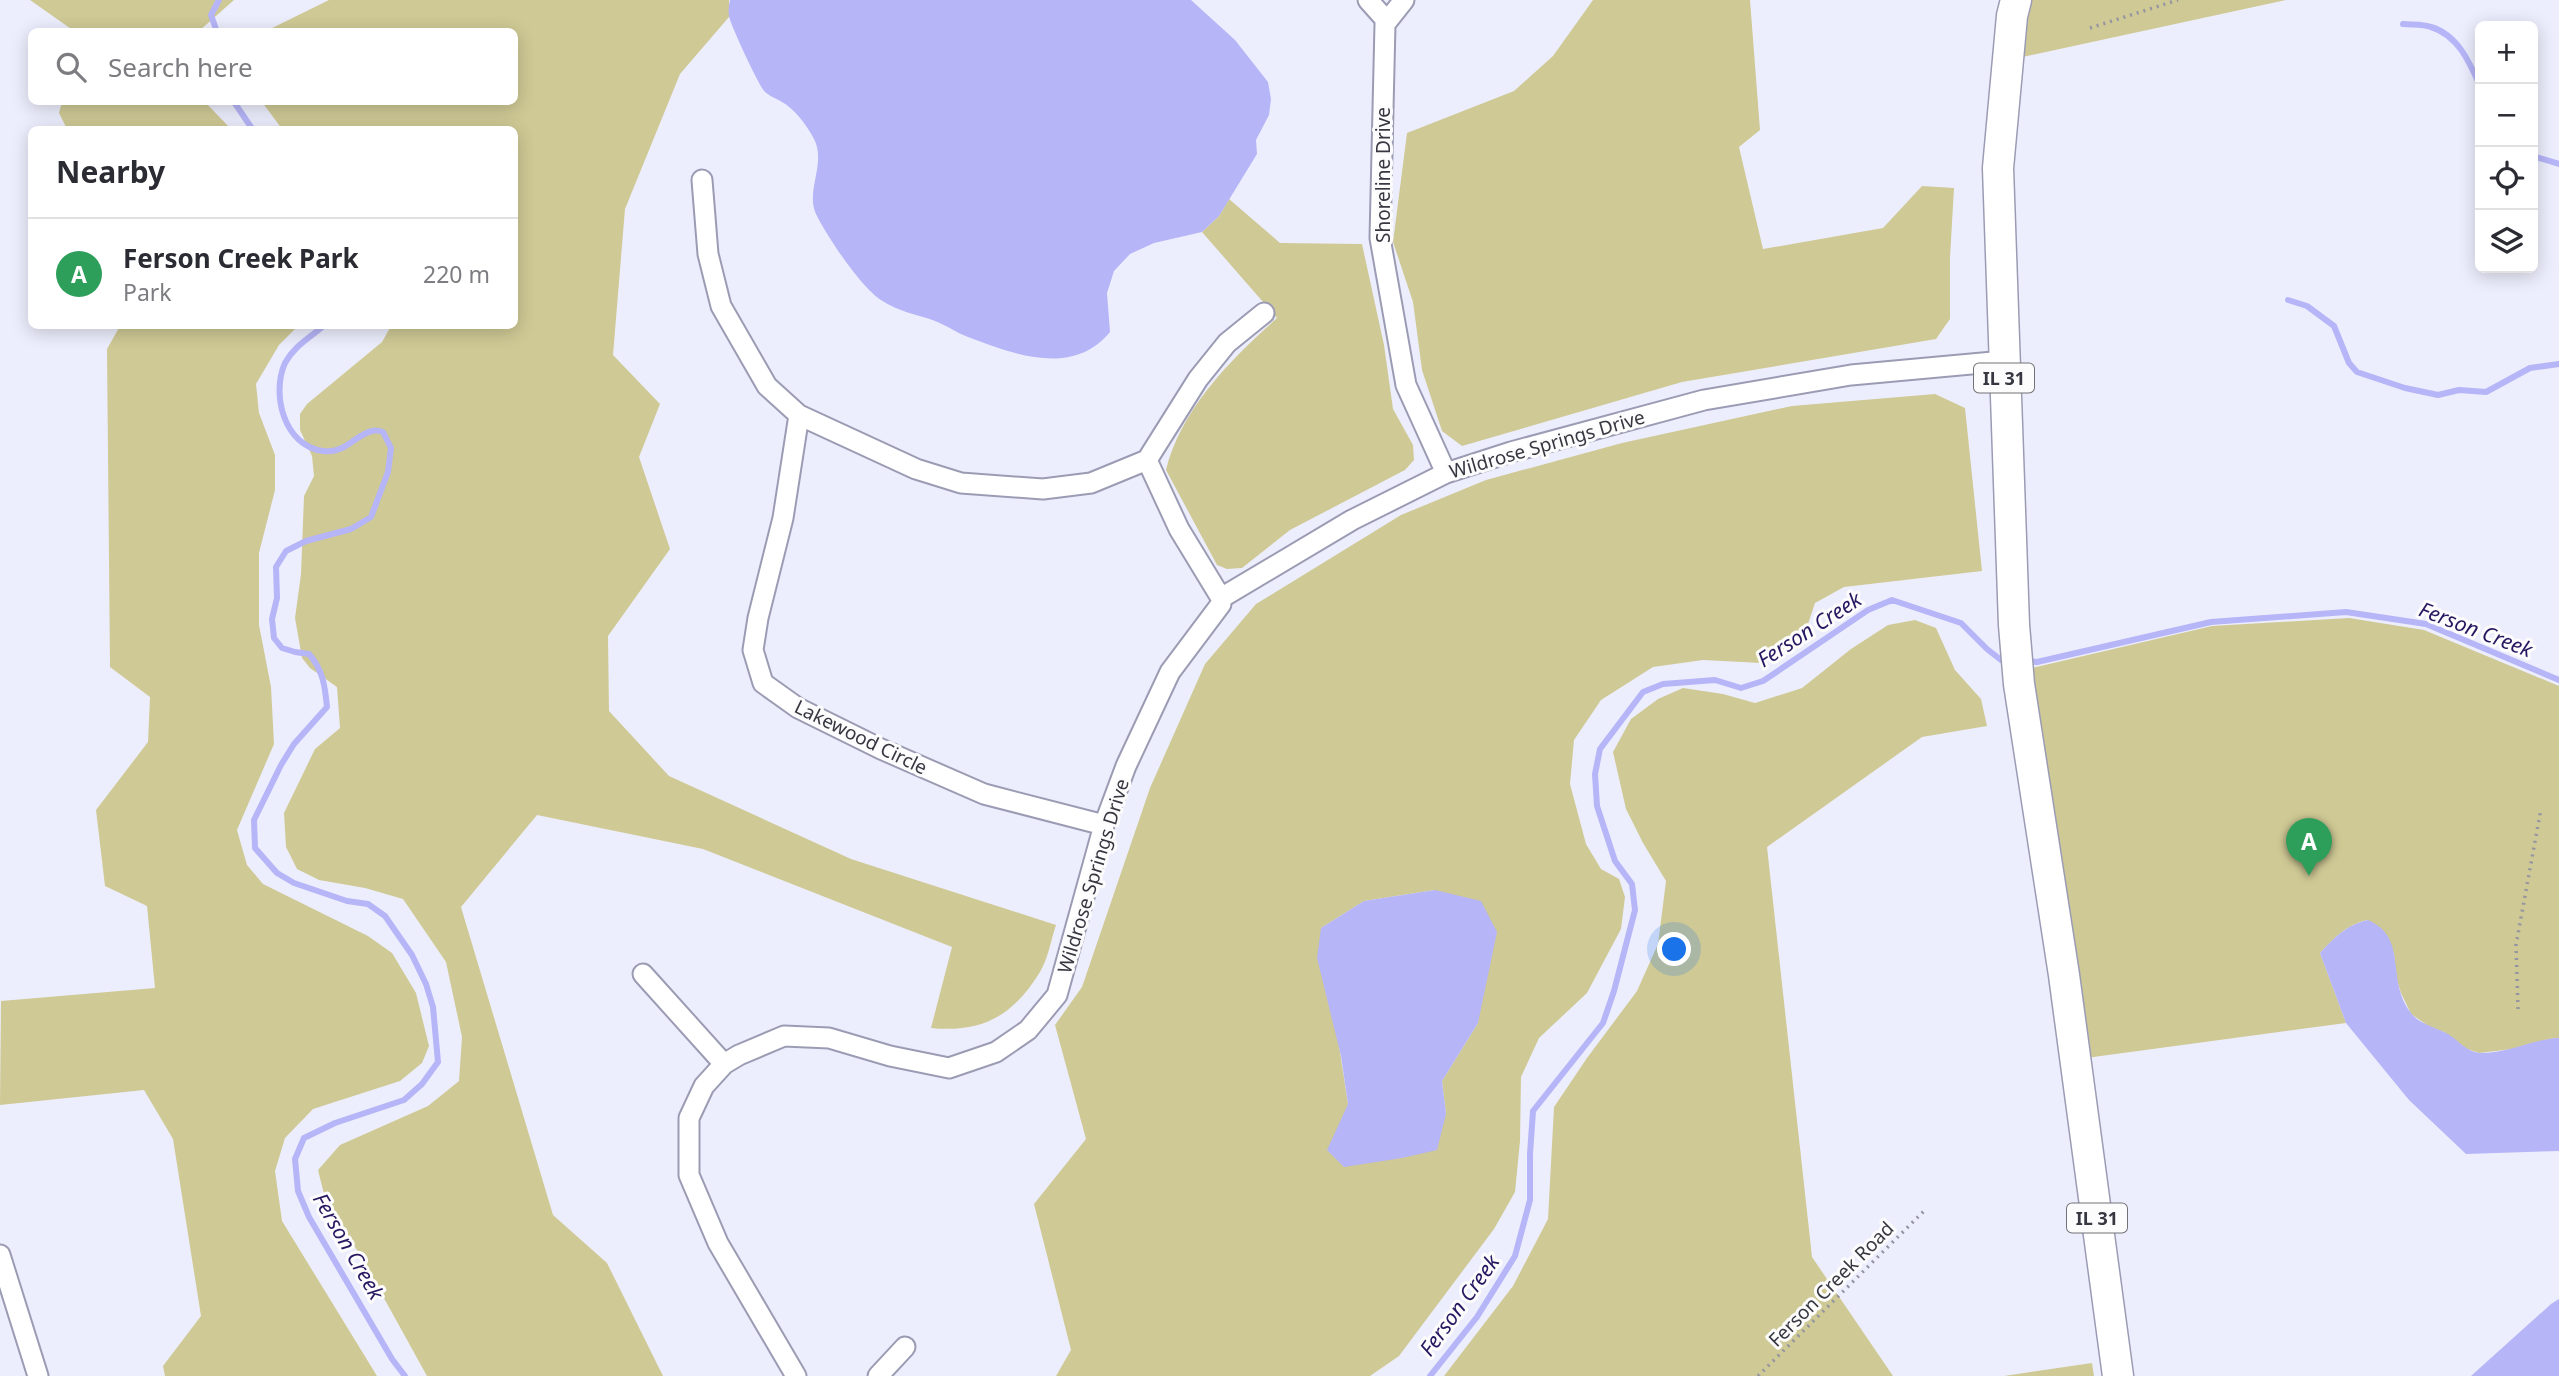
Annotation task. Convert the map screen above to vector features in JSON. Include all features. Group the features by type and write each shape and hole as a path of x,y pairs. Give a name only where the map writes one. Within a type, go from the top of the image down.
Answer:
{"main road":[{"name":"IL 31","path":"2016,0 2012,16 1998,168 2014,625 2020,684 2064,975 2118,1376"}],"street":[{"path":"1368,0 1385,19 1385,24"},
{"path":"1385,24 1404,0"},
{"name":"Shoreline Drive","path":"1385,24 1380,239 1406,385 1446,473"},
{"path":"702,180 708,254 721,306 767,386 799,415 916,469 961,483 1043,489 1091,482 1147,460 1198,379 1227,343 1264,313"},
{"name":"Wildrose Springs Drive","path":"796,1376 718,1243 689,1175 689,1118 704,1086 724,1064 784,1036 829,1038 890,1056 949,1068 996,1052 1028,1030 1057,995 1104,825 1126,766 1170,672 1221,604 1221,598 1352,520 1446,473 1511,452 1704,400 1851,376 2004,360"},
{"name":"Lakewood Circle","path":"799,415 783,518 758,618 753,650 763,683 809,714 984,794 1104,825"},
{"path":"1147,460 1179,529 1221,598"},
{"path":"643,974 724,1064"},
{"path":"0,1255 38,1376"},
{"path":"878,1376 905,1347"}],"path":[{"path":"2090,28 2178,0"},
{"path":"2518,1009 2516,945 2541,809"},
{"name":"Ferson Creek Road","path":"1758,1376 1924,1211"}],"shaded area":[{"path":"30,0 234,0 202,28 70,28"},
{"path":"329,0 729,0 729,17 680,74 625,209 613,355 660,404 639,457 670,549 608,636 609,711 669,776 851,859 1056,925 1040,972 1019,1000 1007,1010 995,1018 966,1028 931,1028 952,947 703,849 537,815 461,907 553,1215 607,1263 663,1376 427,1376 359,1253 327,1206 318,1170 340,1145 428,1106 459,1081 462,1037 446,962 403,899 365,888 319,880 297,869 286,847 284,813 315,749 340,728 337,687 310,668 302,658 295,618 301,574 304,496 314,476 312,456 300,430 300,414 307,404 382,342 389,329 518,329 518,126 280,126 264,105 518,105 518,28 272,28"},
{"path":"1593,0 1750,0 1760,130 1739,147 1763,249 1883,228 1922,186 1954,188 1950,319 1936,339 1682,382 1462,446 1442,431 1422,370 1413,302 1393,242 1407,133 1514,91 1553,56"},
{"path":"2030,0 2286,0 2018,58"},
{"path":"61,105 208,105 228,126 66,126 59,113"},
{"path":"1229,199 1280,243 1362,244 1384,345 1393,409 1413,445 1414,460 1405,470 1290,530 1242,568 1227,569 1217,565 1166,470 1183,426 1210,386 1242,350 1277,318 1202,232 1219,216"},
{"path":"118,329 295,329 279,345 256,384 259,413 275,455 275,490 259,553 259,625 271,687 274,744 237,830 247,865 263,884 368,936 392,953 416,993 429,1046 422,1063 400,1081 313,1109 285,1138 275,1171 282,1221 377,1376 165,1376 163,1366 201,1316 173,1139 144,1090 0,1105 1,1001 155,988 147,906 105,886 96,810 148,742 150,697 110,667 107,349"},
{"path":"1935,394 1965,408 1982,571 1844,587 1815,603 1806,630 1792,648 1761,663 1703,660 1653,667 1601,700 1574,740 1570,784 1586,844 1601,869 1619,879 1625,897 1621,929 1587,993 1539,1038 1521,1077 1520,1141 1515,1192 1494,1229 1399,1356 1370,1376 1056,1376 1071,1350 1034,1204 1086,1139 1055,1025 1082,987 1150,788 1205,664 1256,604 1401,515 1486,480 1622,443 1792,406","holes":["1435,890 1478,1023 1442,1081 1446,1114 1348,1104 1321,928 1364,901"]},
{"path":"2349,618 2424,630 2559,686 2559,1038 2512,1049 2479,1053 2467,1049 2444,1032 2430,1027 2411,1014 2395,974 2394,953 2367,920 2335,937 2320,953 2346,1023 2086,1058 2052,831 2032,668 2212,626"},
{"path":"1915,620 1936,628 1955,670 1981,699 1987,726 1922,737 1767,847 1812,1257 1893,1376 1444,1376 1513,1286 1548,1219 1554,1107 1637,991 1658,944 1666,881 1626,809 1613,752 1631,719 1658,699 1683,688 1723,694 1755,703 1802,688 1851,649 1888,625"},
{"path":"2092,1363 2094,1376 2004,1376"}],"water":[{"path":"730,0 1191,0 1235,40 1268,82 1271,99 1269,115 1256,140 1257,154 1219,216 1202,232 1154,243 1130,254 1114,271 1107,293 1110,332 1095,346 1079,354 1061,358 1024,355 986,344 935,321 894,307 873,294 855,274 829,237 814,207 818,158 814,139 795,113 762,88 731,21"},
{"path":"1435,890 1481,901 1497,932 1478,1023 1442,1081 1446,1114 1437,1150 1344,1167 1327,1150 1348,1104 1341,1056 1317,958 1321,928 1364,901"},
{"path":"2368,920 2381,928 2388,937 2393,948 2403,1000 2418,1020 2480,1053 2559,1038 2559,1151 2466,1154 2409,1100 2346,1023 2320,953 2347,929"},
{"path":"2559,1299 2559,1376 2471,1376 2551,1304"}],"waterway":[{"name":"Ferson Creek","path":"216,28 211,15 219,0"},
{"path":"2403,24 2428,26 2449,36 2462,51 2479,84"},
{"name":"Ferson Creek","path":"236,105 250,126"},
{"path":"2538,158 2559,164"},
{"path":"2288,300 2307,306 2334,326 2349,363 2357,372 2405,388 2438,395 2459,390 2486,392 2530,368 2559,364"},
{"name":"Ferson Creek","path":"319,329 289,357 281,375 281,403 290,429 299,440 323,451 338,450 372,431 383,432 391,448 388,472 371,517 351,529 306,541 286,551 276,567 277,598 272,619 274,638 282,648 309,654 314,660 323,679 327,707 294,744 281,765 254,820 255,848 277,873 294,883 347,901 368,904 385,916 412,955 426,984 433,1007 438,1062 422,1084 404,1100 335,1123 304,1138 295,1159 298,1191 309,1217 392,1359 405,1376"},
{"name":"Ferson Creek","path":"1430,1376 1477,1317 1515,1256 1530,1200 1533,1111 1603,1023 1614,991 1635,910 1632,884 1615,861 1597,806 1595,774 1600,749 1643,692 1663,684 1715,680 1741,688 1763,681 1868,610 1892,600 1961,623 1987,649 2001,660 2008,661"},
{"name":"Ferson Creek","path":"2026,661 2037,662 2211,622 2346,612 2426,624 2559,680"}],"place":[{"name":"Ferson Creek Park","path":"2309,876"}]}
